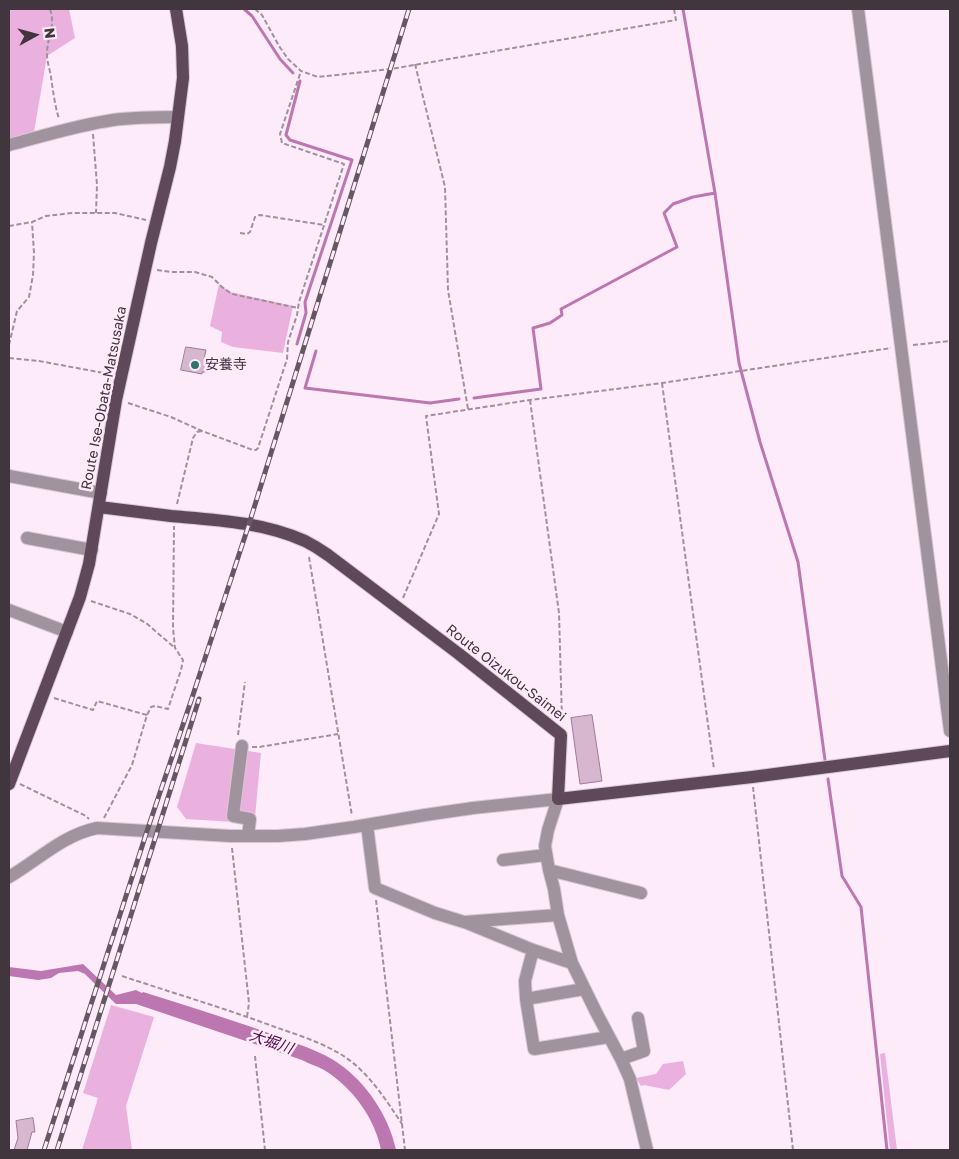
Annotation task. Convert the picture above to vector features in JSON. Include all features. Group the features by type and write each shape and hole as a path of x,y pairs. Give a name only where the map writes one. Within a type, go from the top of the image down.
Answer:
{"main road":[{"name":"Route Ise-Obata-Matsusaka","path":"10,781 80,597 92,550 116,400 170,167 182,93 182,46 176,9"},
{"name":"Route Oizukou-Saimei","path":"99,507 218,519 275,530 306,542 339,562 562,735 558,799"},
{"path":"558,799 752,777 950,751"}],"street":[{"path":"858,9 950,731"},
{"path":"9,145 63,130 113,120 145,117 178,117"},
{"path":"9,476 101,493"},
{"path":"27,538 92,550"},
{"path":"9,610 67,632"},
{"path":"242,746 233,816 250,819 248,836"},
{"path":"9,877 72,836 97,828 230,836 278,836 360,826 444,812 558,799 545,846 558,914 572,963 630,1079 647,1150"},
{"path":"360,826 375,888 435,913 572,963"},
{"path":"503,860 546,855"},
{"path":"549,870 641,893"},
{"path":"464,922 558,914"},
{"path":"533,950 525,981 534,1049 609,1037"},
{"path":"526,999 584,989"},
{"path":"621,1059 644,1051 638,1018"}],"path":[{"path":"50,9 53,23 48,42 47,56 56,110 63,130"},
{"path":"255,9 262,14 288,59 301,71 318,77 391,69 676,20 674,9"},
{"path":"415,64 445,187 448,290 468,409"},
{"path":"116,400 170,417 253,450 258,448 287,359 288,342 298,308 344,164 282,143 280,134 301,71"},
{"path":"93,124 97,185 96,213"},
{"path":"9,226 32,222 46,216 72,213 115,213 156,222"},
{"path":"240,233 247,234 250,232 255,217 260,215 324,225"},
{"path":"9,345 17,311 29,297 34,253 32,222"},
{"path":"146,269 196,272 212,277 232,294 298,308"},
{"path":"398,608 439,514 426,416 950,340"},
{"path":"9,358 58,364 121,377"},
{"path":"662,383 716,781"},
{"path":"530,400 560,613 562,735"},
{"path":"175,648 174,516 193,438 197,432 202,431"},
{"path":"306,542 338,734 360,826"},
{"path":"10,781 86,816 97,828 132,765 151,707 168,709 171,702 182,670 183,660 175,648 146,623 130,614 80,597"},
{"path":"245,682 237,745 259,748 338,734"},
{"path":"42,694 93,710 97,701 147,715"},
{"path":"752,777 793,1150"},
{"path":"230,836 249,1002 247,1017"},
{"path":"375,888 405,1150"},
{"path":"122,976 247,1017 324,1046 346,1058 363,1072 386,1099 402,1124"},
{"path":"255,1056 265,1150"}],"shaded area":[{"path":"9,9 69,9 75,38 47,56 33,138 9,145"},
{"path":"219,284 230,292 293,306 283,353 233,347 221,342 222,332 210,326"},
{"path":"196,743 261,753 255,817 233,822 186,819 177,807"},
{"path":"111,1005 154,1017 126,1106 132,1150 82,1150 98,1098 83,1093"},
{"path":"885,1053 897,1150 890,1150 880,1054"},
{"path":"683,1061 686,1074 669,1090 641,1086 636,1078 656,1074 663,1064"}],"water":[{"name":"大堀川","path":"83,964 116,995 136,990 143,992 268,1033 332,1059 358,1080 375,1101 388,1125 396,1150 381,1150 374,1126 361,1104 344,1085 319,1067 136,1004 116,1004 85,974 78,971 59,973 51,978 38,980 9,976 9,967 41,971"}],"building":[{"name":"安養寺","path":"186,347 206,350 204,359 208,360 206,372 202,372 202,374 181,370"},
{"path":"592,715 602,781 580,784 571,718"},
{"path":"33,1118 35,1132 32,1132 27,1150 14,1150 18,1138 16,1121"}],"waterway":[{"path":"244,9 252,16 280,59 293,73"},
{"path":"683,9 715,193"},
{"path":"297,344 306,313 305,302 352,160 290,140 286,135 300,81"},
{"path":"474,398 541,389 533,328 550,323 562,315 561,309 677,247 664,213 673,204 693,197 715,193 739,363 760,442 798,562 825,760"},
{"path":"316,351 305,388 430,403 459,399"},
{"path":"828,779 842,876 861,907 887,1150"}],"railway":[{"path":"44,1150 249,524 409,9"},
{"path":"57,1150 199,699"}],"place":[{"name":"安養寺","path":"195,365"}]}
